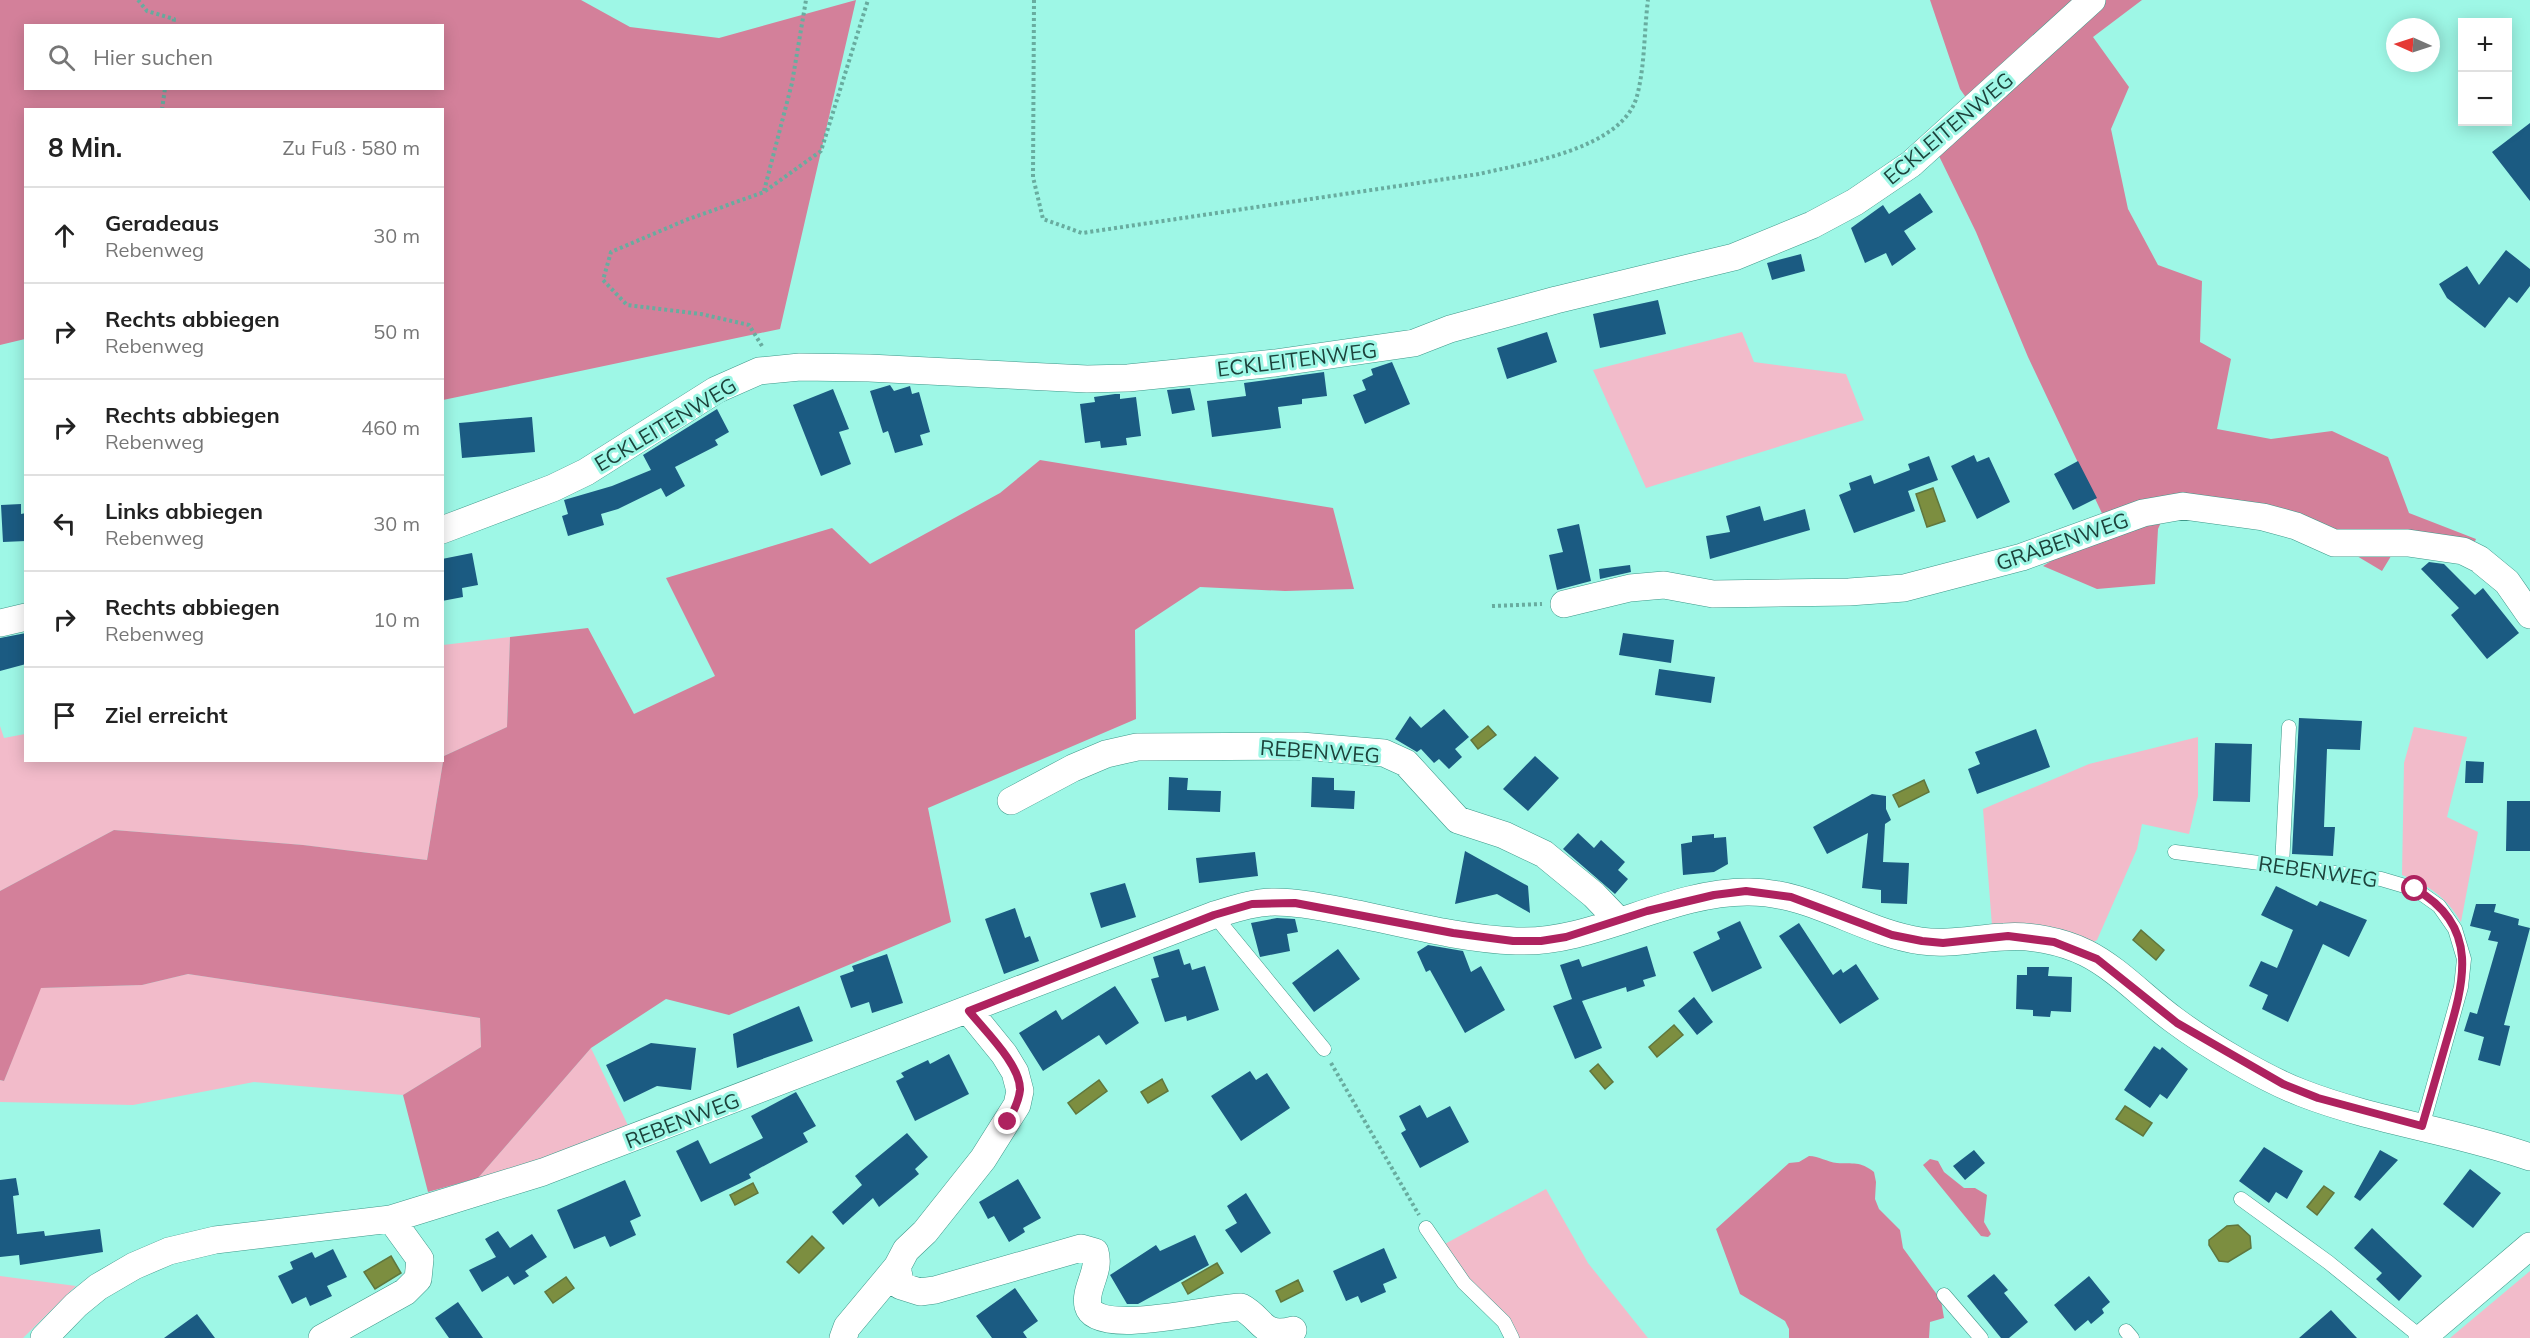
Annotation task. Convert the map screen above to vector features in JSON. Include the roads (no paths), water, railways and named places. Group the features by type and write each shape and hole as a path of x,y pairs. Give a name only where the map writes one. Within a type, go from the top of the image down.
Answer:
{"street":[{"name":"ECKLEITENWEG","path":"444,529 553,488 602,462 742,376 776,369 922,370 1038,379 1088,379 1128,378 1255,366 1414,343 1450,329 1546,303 1734,257 1812,225 1855,202 1911,164 2092,0"},
{"name":"GRABENWEG","path":"1564,604 1630,588 1664,585 1713,594 1848,592 1904,588 2022,557 2143,513 2183,506 2263,517 2296,526 2334,543 2409,543 2463,551 2479,559 2507,582 2530,615"},
{"path":"0,623 24,617"},
{"name":"REBENWEG","path":"1011,801 1084,764 1137,747 1163,745 1301,746 1384,753 1406,763 1458,820 1504,835 1544,854 1580,882 1618,920"},
{"name":"REBENWEG","path":"44,1338 76,1305 98,1287 134,1266 169,1251 215,1240 391,1219 543,1172 969,1011 1214,915 1252,904 1295,903 1453,933 1522,941 1566,937 1618,920 1714,895 1746,891 1791,897 1892,935 1922,941 1943,943 2008,936 2054,942 2097,959 2177,1023 2283,1084 2318,1098 2530,1157"},
{"path":"843,1338 847,1327 897,1267 906,1250 925,1232 983,1159 1017,1105 1020,1091 1015,1072 1004,1054 969,1011"},
{"path":"322,1338 405,1292 418,1279 420,1259 391,1219"},
{"path":"2422,1338 2530,1246"},
{"path":"897,1267 901,1286 920,1292 935,1290 1081,1248 1095,1252 1098,1260 1087,1305 1097,1318 1117,1322 1152,1321 1241,1307 1249,1311 1269,1332 1279,1334 1293,1330"}],"lane":[{"path":"2282,866 2289,727"},
{"name":"REBENWEG","path":"2175,852 2381,879 2415,889 2439,906 2455,929 2464,959 2462,987 2422,1126"},
{"path":"1214,915 1324,1049"},
{"path":"2241,1199 2328,1262 2422,1338"},
{"path":"1426,1228 1464,1283 1504,1322 1512,1338"},
{"path":"1944,1295 1981,1338"}]}
